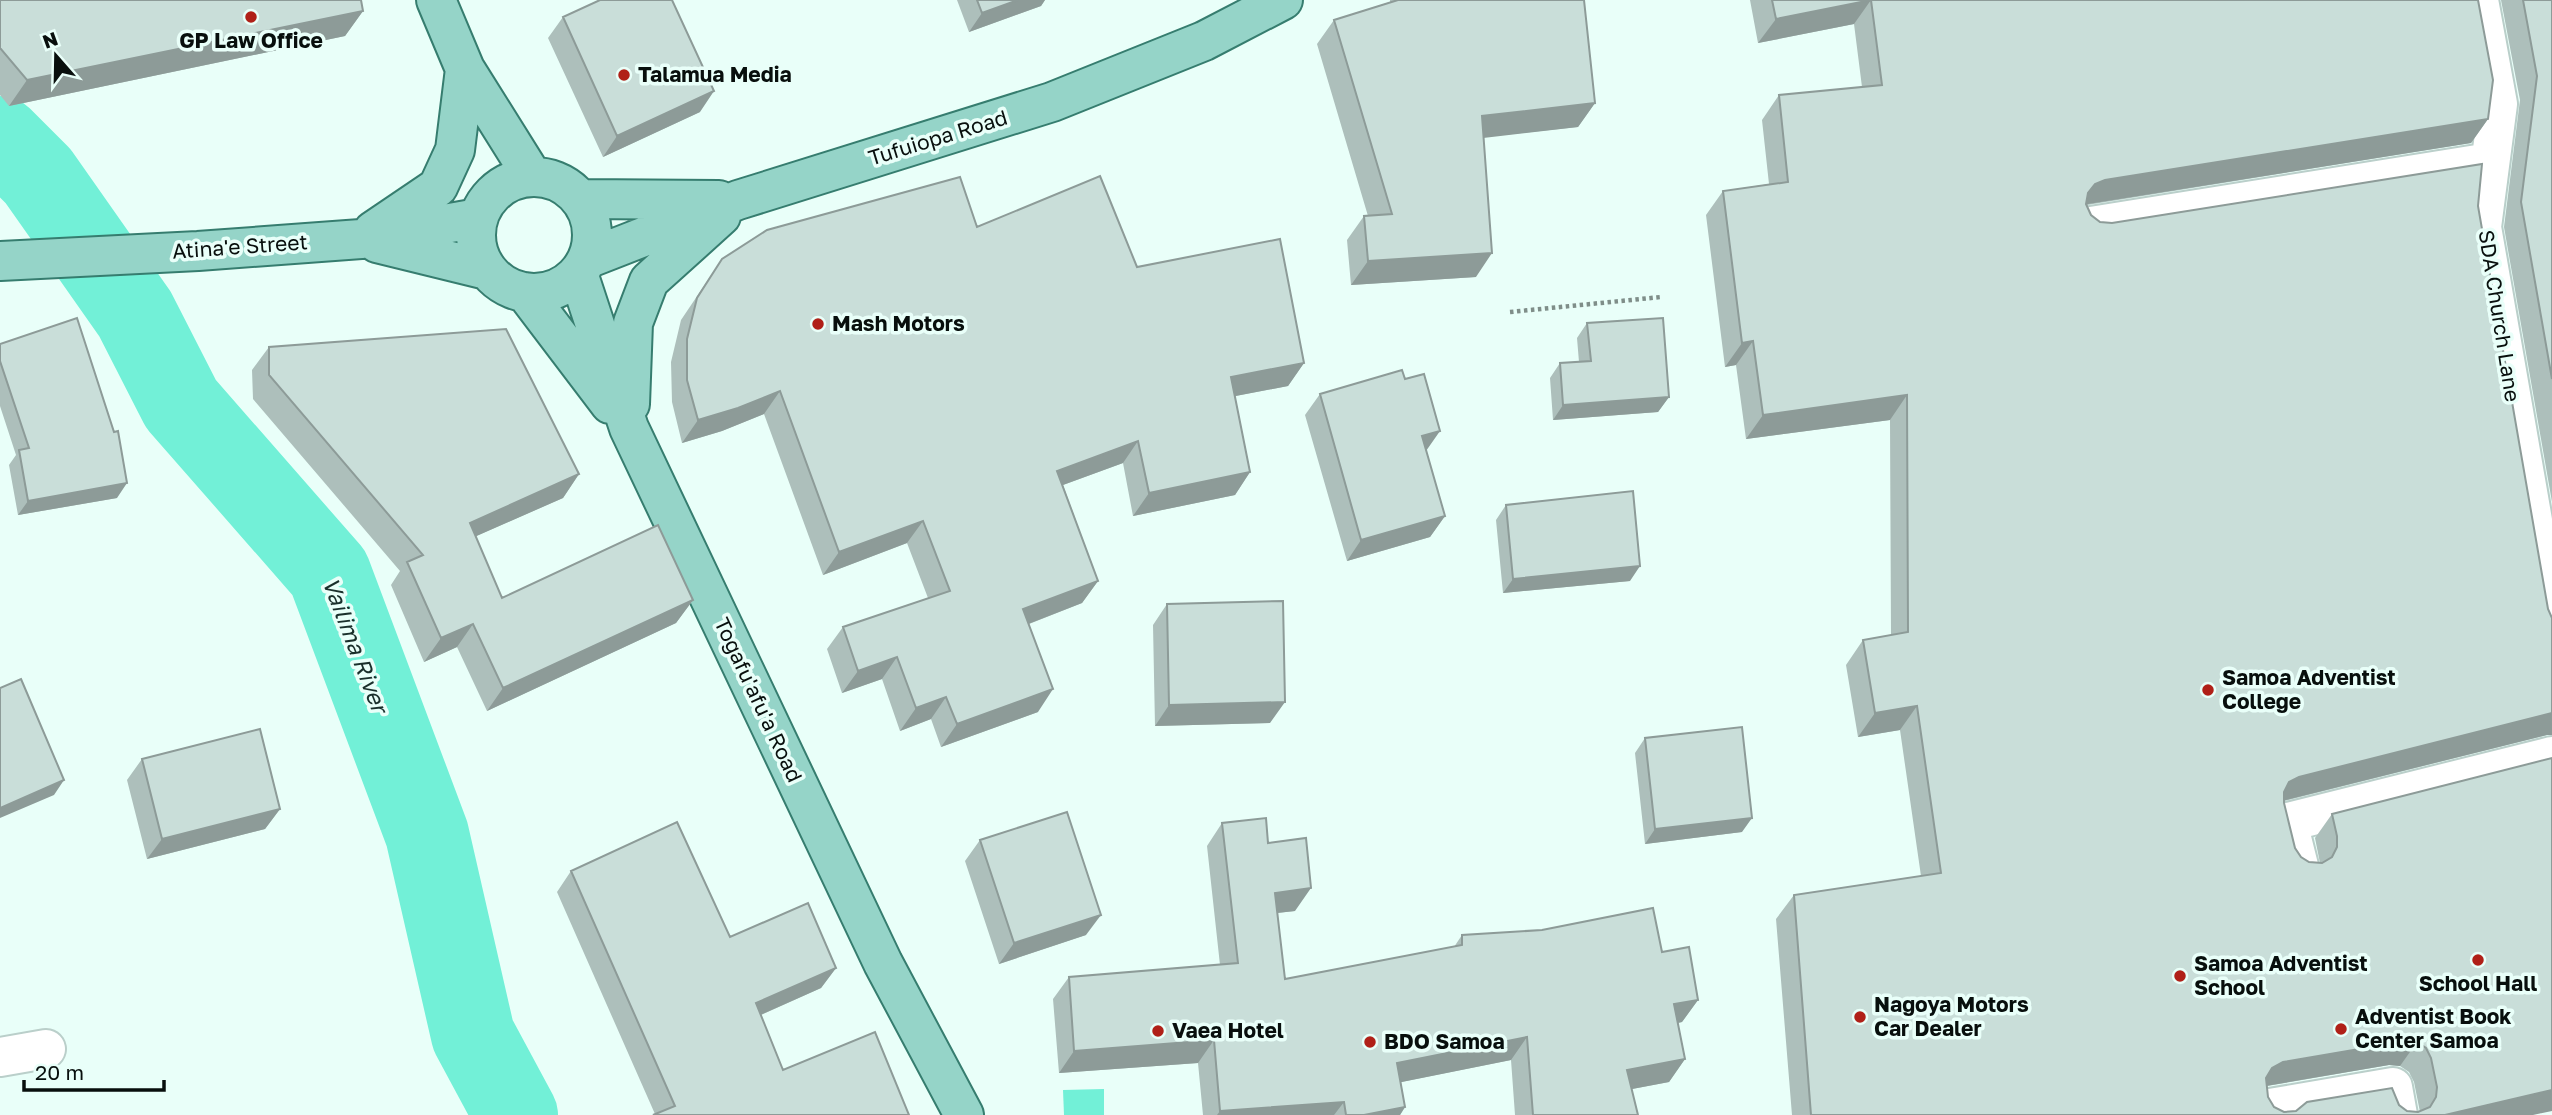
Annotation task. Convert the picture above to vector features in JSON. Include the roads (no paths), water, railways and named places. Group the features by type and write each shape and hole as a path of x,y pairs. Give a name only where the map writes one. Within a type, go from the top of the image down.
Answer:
{"main road":[{"path":"436,0 465,69 532,176"},
{"name":"Tufuiopa Road","path":"583,266 738,200 1052,102 1204,41 1283,0"},
{"path":"465,69 482,210 475,236 487,270 497,280 525,292 542,293 561,287 583,266 592,243 588,212 580,199 559,181 546,177 519,178 506,184 482,210"},
{"path":"361,239 438,187 455,149 465,69"},
{"path":"580,199 738,200"},
{"path":"629,428 633,323 649,281 738,200"},
{"name":"Atina'e Street","path":"0,261 361,239 482,210"},
{"path":"361,239 487,270"},
{"name":"Togafu'afu'a Road","path":"583,266 629,428 883,963 964,1115"},
{"path":"525,292 629,428"}],"street":[{"name":"SDA Church Lane","path":"2479,0 2498,104 2482,227 2552,631"},
{"path":"2091,226 2490,162"},
{"path":"2299,866 2288,822 2552,756"},
{"path":"0,1057 46,1049"},
{"path":"2272,1115 2270,1108 2393,1087 2398,1115"}],"waterway":[{"name":"Vailima River","path":"0,138 38,176 135,314 181,404 329,573 427,834 473,1035 516,1115"}],"place":[{"name":"GP Law Office","path":"251,17"},
{"name":"Talamua Media","path":"624,75"},
{"name":"Mash Motors","path":"818,324"},
{"name":"Samoa Adventist College","path":"2208,690"},
{"name":"School Hall","path":"2478,960"},
{"name":"Samoa Adventist School","path":"2180,976"},
{"name":"Nagoya Motors Car Dealer","path":"1860,1017"},
{"name":"Adventist Book Center Samoa","path":"2341,1029"},
{"name":"Vaea Hotel","path":"1158,1031"},
{"name":"BDO Samoa","path":"1370,1042"}]}
